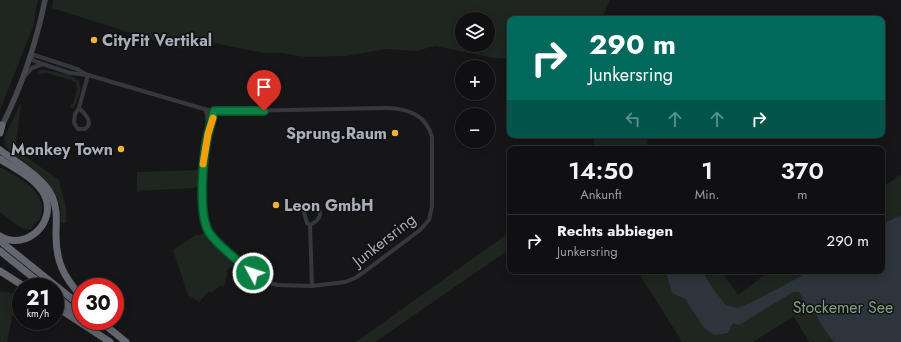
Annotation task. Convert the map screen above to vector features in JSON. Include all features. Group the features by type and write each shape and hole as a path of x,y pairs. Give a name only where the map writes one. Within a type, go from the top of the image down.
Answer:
{"highway":[{"path":"0,150 38,178 52,196 56,214 57,252 60,264 72,286"},
{"path":"0,159 35,183 46,198 47,205 46,216 42,226 31,236 16,240 0,236"},
{"path":"0,162 10,165"},
{"path":"0,242 72,299"},
{"path":"0,251 34,278"},
{"path":"0,272 12,279"},
{"path":"64,303 72,309"},
{"path":"64,312 111,342"},
{"path":"97,330 111,342"},
{"path":"112,330 127,342"},
{"path":"116,330 127,342"}],"main road":[{"path":"1,129 23,79 45,0"}],"street":[{"name":"Junkersring","path":"30,54 35,61 44,64 214,111 248,112 394,108 407,110 416,114 429,129 433,146 432,206 429,220 420,230 355,278 345,282 312,286 282,286 264,281 217,242 207,230 204,219 202,197 203,164 208,134 214,111"},
{"name":"Junkersring","path":"30,54 77,69 88,75"},
{"path":"23,79 32,68 44,64"},
{"path":"79,108 89,120 88,126 85,129 78,129 74,123 75,114 79,108 88,75"},
{"name":"Junkersring","path":"205,109 207,114 208,134"},
{"path":"310,226 318,219 320,213 317,207 311,205 307,206 304,212 307,223 310,226 312,286"}],"green space":[{"path":"0,0 38,0 33,27 0,110"},
{"path":"53,0 610,0 603,16 507,16 507,58 493,58 464,52 495,52 495,12 455,12 455,50 435,46 416,51 386,49 347,56 305,57 281,53 264,53 194,39 182,49 52,8"},
{"path":"39,70 71,76 79,82 81,87 80,93 74,108 70,108 71,104 73,104 77,89 76,82 47,73 40,74 38,72"},
{"path":"21,103 16,145 18,151 59,180 66,206 66,223 62,223 61,221 60,205 55,193 45,179 28,164 9,151 5,145 4,138"},
{"path":"594,138 647,138 648,146 594,146"},
{"path":"0,168 26,183 37,194 40,200 42,207 40,219 30,230 18,225 0,212"},
{"path":"198,170 198,186 194,188 137,191 137,172"},
{"path":"901,174 901,215 885,223 885,186"},
{"path":"204,234 211,244 234,263 232,268 230,267 226,272 228,274 225,285 220,286 211,293 209,291 199,302 188,295 173,250 196,235"},
{"path":"507,234 507,251 375,342 356,342"},
{"name":"Stockemer See","path":"723,274 738,295 766,274 883,274 901,342 809,342 794,316 753,342 682,342 640,275"},
{"path":"0,291 12,293 12,318 7,342 0,342"}],"shaded area":[{"name":"Stockemer See","path":"901,215 901,342 834,342 822,326 813,309 806,304 799,292 793,292 739,325 733,323 728,333 715,335 705,329 685,299 672,293 667,275 665,274 704,274 713,289 726,305 737,308 750,303 805,274 885,274 885,223"}],"slow traffic":[{"path":"203,164 208,134 213,118"}],"place":[{"name":"CityFit Vertikal","path":"94,40"},
{"name":"Sprung.Raum","path":"395,133"},
{"name":"Monkey Town","path":"121,149"},
{"name":"Leon GmbH","path":"276,205"}],"route":[{"path":"253,273 217,242 207,230 204,219 202,197 203,164 208,134 214,111 264,111"}]}
